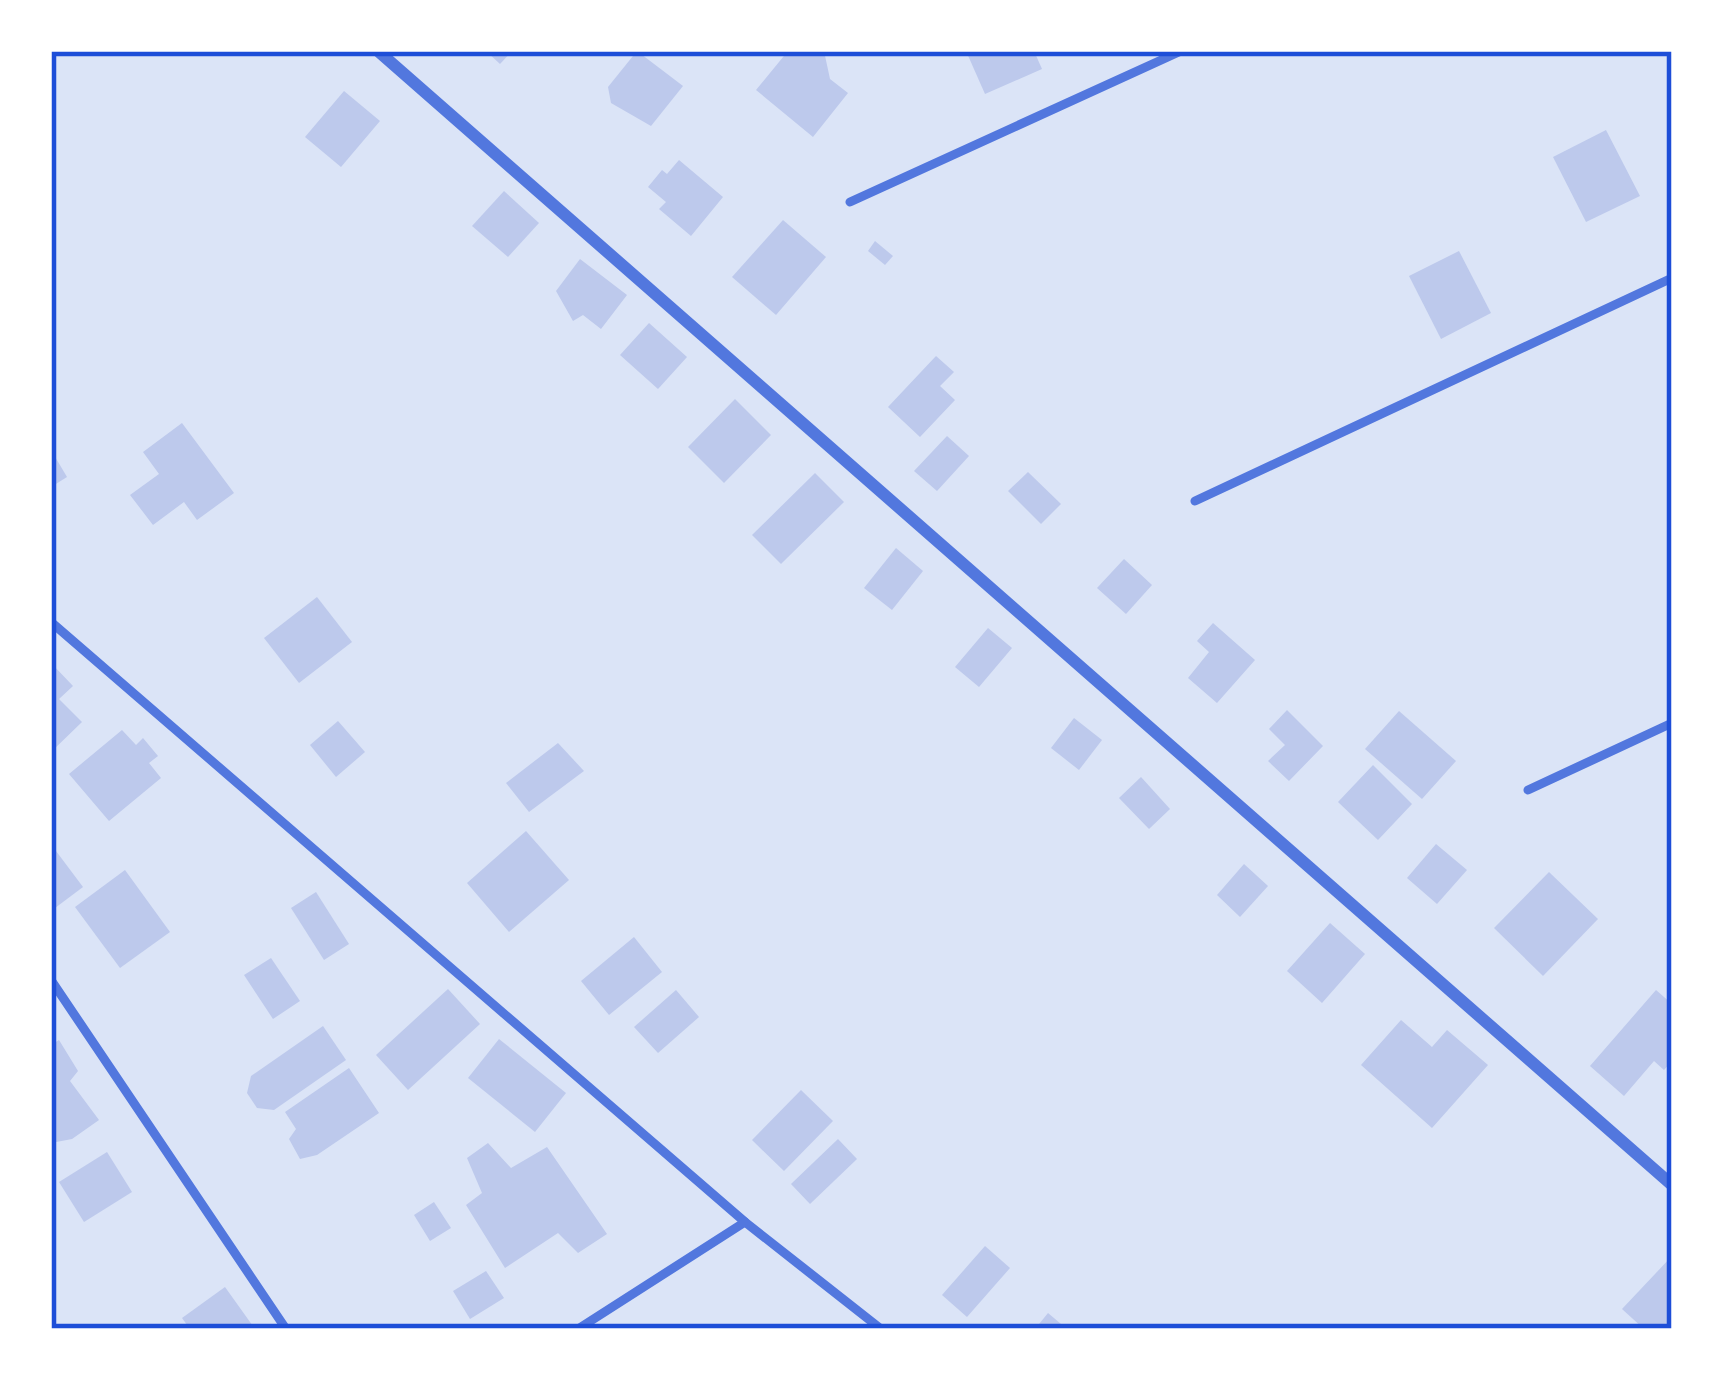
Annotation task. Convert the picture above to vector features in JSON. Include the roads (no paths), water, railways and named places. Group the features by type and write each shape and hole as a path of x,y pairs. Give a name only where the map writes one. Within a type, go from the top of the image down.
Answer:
{"street":[{"path":"378,51 1672,1185"}],"lane":[{"path":"850,202 1181,51"},
{"path":"1195,501 1672,278"},
{"path":"51,622 745,1222 880,1329"},
{"path":"1528,790 1672,724"},
{"path":"51,980 286,1329"},
{"path":"578,1329 745,1222"}]}
